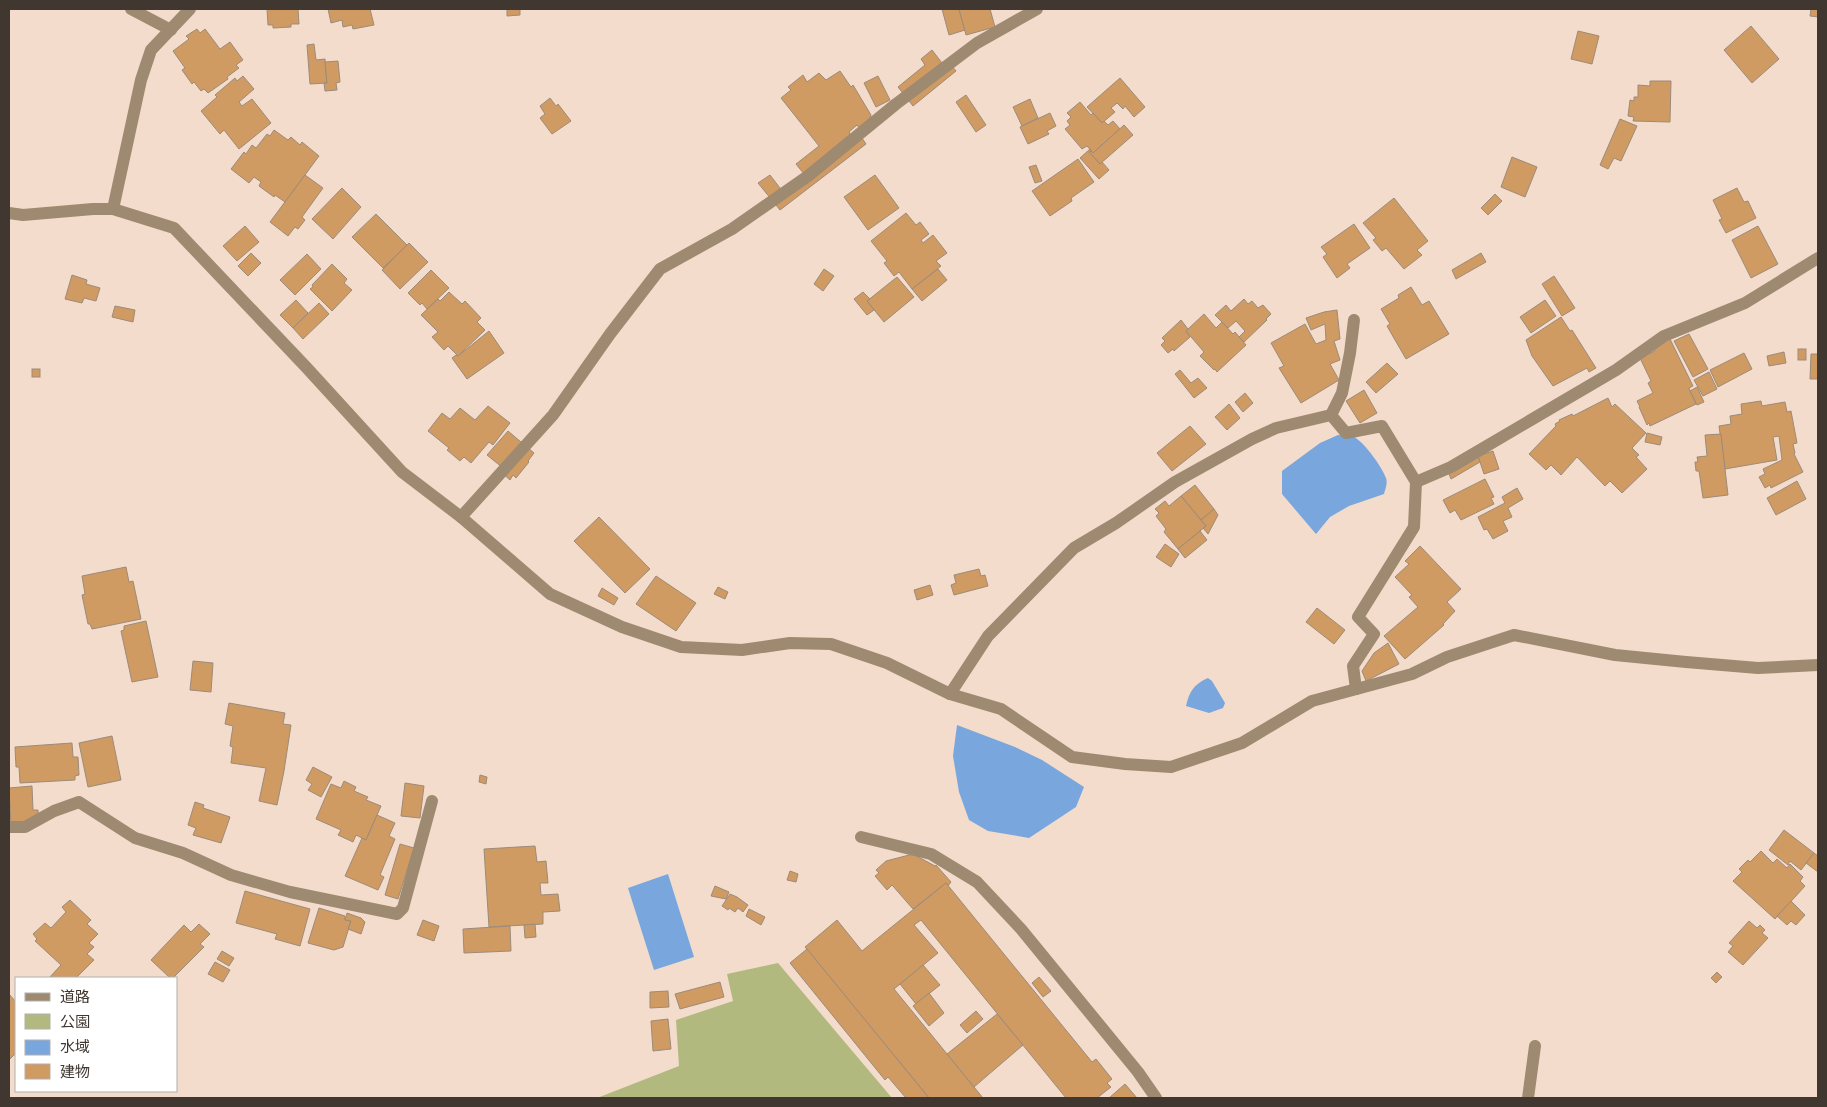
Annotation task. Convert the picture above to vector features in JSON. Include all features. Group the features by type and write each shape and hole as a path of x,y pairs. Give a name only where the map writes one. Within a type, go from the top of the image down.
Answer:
{"street":[{"path":"131,9 171,30"},
{"path":"113,209 141,80 152,50 190,9"},
{"path":"461,517 552,415 610,334 660,269 740,224 808,176 896,104 977,42 1037,9"},
{"path":"9,213 23,215 113,209 174,228 306,367 402,472 461,517 550,594 622,627 681,647 742,650 790,643 831,644 887,663 950,694 1001,709 1072,757 1125,764 1171,767 1242,743 1312,701 1412,674 1447,657 1514,635 1615,655 1758,668 1818,665"},
{"path":"1416,482 1451,467 1616,370 1664,336 1745,303 1818,258"},
{"path":"950,694 988,636 1074,548 1116,523 1175,482 1252,438 1276,428 1331,414 1342,393 1354,320"},
{"path":"1331,414 1346,433 1382,426 1416,482 1417,499 1414,527 1358,617 1374,634 1352,666 1356,689"},
{"path":"9,827 25,827 54,811 79,802 135,838 183,854 231,875 290,892 397,914 403,908 432,801"},
{"path":"860,837 931,854 977,882 1021,929 1138,1072 1156,1098"},
{"path":"1528,1098 1535,1046"}],"green space":[{"path":"778,963 892,1098 597,1098 679,1066 676,1020 733,1001 727,974"}],"water":[{"path":"1338,435 1355,437 1366,447 1384,473 1387,480 1386,486 1384,494 1349,506 1330,517 1316,534 1282,494 1282,471 1320,443"},
{"path":"1208,678 1212,681 1225,703 1223,708 1209,713 1186,706 1193,689"},
{"path":"957,725 1015,747 1042,760 1084,787 1076,807 1029,838 988,831 969,820 959,792 953,756"},
{"path":"668,874 694,957 654,970 628,888"}],"building":[{"path":"267,9 298,9 299,24 291,24 291,27 273,28 273,25 268,25"},
{"path":"328,9 370,9 374,25 353,29 352,25 343,27 342,20 331,23"},
{"path":"507,9 520,9 520,15 507,16"},
{"path":"942,9 959,9 965,30 949,35"},
{"path":"959,9 990,9 995,27 966,35"},
{"path":"1811,9 1818,9 1818,17 1810,16"},
{"path":"1751,26 1779,59 1752,83 1724,50"},
{"path":"197,29 200,33 205,29 220,49 230,42 243,60 236,65 239,68 227,77 228,79 208,93 204,89 201,91 194,82 192,84 182,70 185,68 173,51 189,39 186,36"},
{"path":"1578,31 1599,36 1592,64 1571,59"},
{"path":"314,44 316,60 325,59 327,83 310,84 307,45"},
{"path":"932,50 942,63 947,60 956,71 913,106 898,87 925,65 921,59"},
{"path":"338,61 340,82 336,83 337,90 325,91 324,83 327,83 325,62"},
{"path":"840,71 851,87 853,85 871,115 864,135 857,125 849,132 852,137 858,132 866,144 780,210 758,183 770,175 783,192 808,179 796,164 819,146 781,98 791,90 788,87 803,75 807,82 819,73 826,80"},
{"path":"243,76 254,89 239,102 242,106 252,99 271,123 239,149 224,130 220,134 201,111 217,97 215,95 235,78 237,81"},
{"path":"878,76 890,100 876,107 864,83"},
{"path":"1120,78 1145,107 1134,117 1125,106 1123,109 1117,103 1111,108 1115,112 1102,123 1087,107"},
{"path":"1650,81 1671,81 1670,122 1633,121 1634,117 1628,116 1630,100 1634,101 1634,97 1638,97 1638,85 1650,86"},
{"path":"966,95 986,125 976,132 956,102"},
{"path":"550,98 556,106 558,104 571,121 552,134 540,118 545,114 540,106"},
{"path":"1030,99 1038,118 1022,126 1013,107"},
{"path":"1080,102 1091,115 1093,113 1102,123 1104,121 1108,125 1113,121 1120,129 1093,153 1087,146 1082,149 1065,129 1070,125 1067,121 1071,117 1067,113"},
{"path":"1050,113 1056,126 1047,131 1049,134 1028,144 1020,127"},
{"path":"1620,119 1637,126 1621,161 1614,158 1608,169 1600,165"},
{"path":"1124,125 1133,135 1100,164 1089,152 1093,153"},
{"path":"274,130 288,140 291,137 300,145 302,142 319,156 285,202 275,195 274,197 259,186 261,182 254,177 249,183 231,169 244,152 246,154 252,145 256,148 267,134 270,136"},
{"path":"1090,149 1091,151 1089,152 1100,164 1102,162 1109,170 1099,179 1080,158"},
{"path":"1512,157 1537,167 1525,197 1501,187"},
{"path":"1078,159 1094,182 1071,198 1072,201 1050,216 1032,191"},
{"path":"1036,165 1042,181 1035,183 1029,167"},
{"path":"305,175 323,188 302,217 305,220 298,229 295,227 288,236 270,222"},
{"path":"875,175 899,208 868,230 844,197"},
{"path":"342,188 361,207 333,239 312,219"},
{"path":"1737,188 1744,202 1748,201 1756,218 1726,233 1719,220 1722,219 1713,200"},
{"path":"1495,194 1502,201 1488,215 1481,208"},
{"path":"1394,198 1428,241 1417,250 1422,255 1404,269 1386,248 1382,251 1373,240 1376,238 1363,223"},
{"path":"906,213 916,225 920,222 929,234 921,240 923,243 933,235 947,253 936,261 941,266 912,289 899,272 894,276 884,263 887,261 871,241"},
{"path":"376,214 407,245 383,268 352,237"},
{"path":"1354,224 1370,248 1347,264 1350,268 1337,278 1323,257 1327,254 1321,247"},
{"path":"245,226 259,242 237,261 223,246"},
{"path":"1758,226 1778,264 1751,278 1732,240"},
{"path":"409,243 428,262 400,289 382,270"},
{"path":"251,253 261,263 248,276 238,266"},
{"path":"1481,253 1486,262 1456,279 1452,270"},
{"path":"307,254 321,269 295,295 280,280"},
{"path":"332,264 347,279 344,283 352,290 332,311 310,289"},
{"path":"824,269 834,276 823,291 814,284"},
{"path":"938,269 947,280 922,301 912,289"},
{"path":"431,270 449,288 427,309 408,293"},
{"path":"72,275 87,280 86,284 100,288 96,301 84,298 82,303 65,299"},
{"path":"1554,276 1575,308 1562,316 1542,284"},
{"path":"897,277 914,297 884,322 867,301"},
{"path":"1411,287 1422,305 1429,301 1449,334 1406,359 1387,326 1390,324 1381,309 1399,298 1398,295"},
{"path":"449,292 462,304 465,301 481,318 477,322 485,330 458,356 448,346 444,350 432,337 438,332 421,315 438,299 440,301"},
{"path":"863,292 870,299 867,301 874,310 867,315 854,299"},
{"path":"1244,299 1248,304 1252,301 1258,308 1263,305 1271,314 1244,342 1239,337 1245,331 1236,321 1228,328 1215,315 1226,305 1231,311"},
{"path":"296,300 308,313 293,328 280,315"},
{"path":"1545,300 1556,316 1531,333 1520,317"},
{"path":"319,303 329,314 303,339 293,328"},
{"path":"115,306 135,310 133,322 112,317"},
{"path":"1337,310 1340,339 1334,341 1340,360 1330,364 1339,380 1301,403 1279,368 1284,366 1271,343 1305,324 1316,344 1326,340 1325,324 1311,330 1306,318"},
{"path":"1204,314 1216,328 1222,322 1233,334 1235,332 1246,345 1217,372 1200,356 1204,352 1186,331"},
{"path":"1561,317 1570,331 1572,330 1596,368 1589,372 1587,368 1553,386 1532,356 1526,340"},
{"path":"1181,320 1188,329 1186,331 1190,337 1174,351 1173,349 1168,353 1161,345 1165,341 1162,338"},
{"path":"489,331 504,353 467,379 452,358 456,355 458,356"},
{"path":"1689,334 1708,369 1693,377 1674,341"},
{"path":"1670,339 1693,386 1689,388 1696,404 1650,426 1649,423 1647,425 1637,401 1653,393 1648,383 1651,381 1640,358 1655,351 1653,347"},
{"path":"1798,349 1806,349 1806,360 1798,360"},
{"path":"1784,352 1786,363 1769,366 1767,356"},
{"path":"1744,353 1752,369 1718,387 1710,370"},
{"path":"1811,354 1818,354 1818,379 1810,379"},
{"path":"1387,363 1398,374 1376,393 1366,382"},
{"path":"32,369 40,369 40,377 32,377"},
{"path":"1180,370 1191,383 1198,378 1207,388 1194,398 1175,374"},
{"path":"1709,372 1717,389 1703,396 1694,380"},
{"path":"1697,387 1704,402 1697,405 1690,391"},
{"path":"1364,390 1377,413 1360,423 1346,401"},
{"path":"1245,393 1253,403 1243,412 1235,402"},
{"path":"1608,398 1612,407 1615,404 1646,433 1632,448 1639,455 1636,457 1647,469 1622,493 1610,481 1605,486 1577,457 1561,475 1551,465 1546,470 1529,454 1556,426 1555,424 1559,420 1572,414 1573,416"},
{"path":"1761,401 1762,406 1785,402 1787,412 1791,411 1797,443 1793,444 1794,454 1803,472 1771,488 1770,485 1765,488 1759,477 1765,474 1763,469 1782,460 1779,436 1773,437 1777,460 1725,469 1719,426 1731,424 1730,416 1742,414 1741,404"},
{"path":"1229,404 1240,418 1227,430 1215,417"},
{"path":"488,406 510,423 493,445 489,442 471,463 464,457 460,461 447,450 449,448 428,431 442,413 450,419 460,408 475,420"},
{"path":"1190,426 1206,444 1172,471 1157,453"},
{"path":"508,431 534,453 516,478 513,475 510,480 500,471 503,468 487,455"},
{"path":"1647,433 1662,437 1660,445 1645,442"},
{"path":"1721,434 1728,495 1703,498 1699,471 1696,471 1695,462 1698,462 1697,457 1707,456 1705,435"},
{"path":"1493,451 1499,469 1484,474 1478,456"},
{"path":"1478,456 1480,462 1451,479 1449,474"},
{"path":"1485,479 1494,497 1491,498 1494,504 1461,520 1455,510 1450,513 1443,500"},
{"path":"1797,481 1806,499 1776,515 1767,498"},
{"path":"1195,485 1214,509 1201,520 1181,496"},
{"path":"1517,488 1523,499 1508,508 1512,517 1503,521 1508,531 1493,539 1487,529 1484,530 1478,517 1505,503 1502,497"},
{"path":"1181,496 1206,526 1178,549 1164,532 1166,529 1156,516 1159,513 1155,509 1165,501 1169,506"},
{"path":"1214,509 1218,515 1208,534 1203,528 1206,526 1201,520"},
{"path":"599,517 650,569 625,593 574,541"},
{"path":"1200,531 1207,540 1185,558 1178,549"},
{"path":"1165,544 1179,554 1171,567 1156,557"},
{"path":"1420,546 1461,589 1447,602 1455,611 1444,625 1405,659 1384,636 1418,607 1409,597 1412,595 1395,577 1409,564 1405,561"},
{"path":"126,567 129,582 133,581 141,619 92,629 90,624 88,624 82,595 85,594 82,576"},
{"path":"979,569 981,576 985,575 988,586 954,595 951,585 956,583 954,575"},
{"path":"656,576 696,603 676,631 636,604"},
{"path":"930,585 933,595 917,600 914,590"},
{"path":"718,587 728,592 725,599 714,594"},
{"path":"602,588 618,598 614,605 598,596"},
{"path":"1317,608 1345,630 1334,644 1306,622"},
{"path":"146,621 158,677 132,682 121,631 124,630 124,626"},
{"path":"1388,643 1399,664 1366,681 1362,671 1374,653"},
{"path":"193,661 213,663 211,692 190,690"},
{"path":"229,703 285,713 283,724 291,725 277,805 259,801 266,768 231,763 233,747 230,746 233,726 225,724"},
{"path":"112,736 121,780 88,787 79,743"},
{"path":"72,743 73,757 78,757 79,775 75,776 75,780 20,783 19,767 16,767 15,747"},
{"path":"313,767 332,777 321,797 308,790 312,784 306,780"},
{"path":"480,775 487,777 486,784 479,782"},
{"path":"344,781 356,787 354,791 368,797 366,800 381,806 366,840 356,835 353,842 338,835 341,830 316,819 331,784 341,788"},
{"path":"405,783 424,786 420,818 401,816"},
{"path":"32,786 33,810 38,810 39,824 11,826 9,788"},
{"path":"195,802 204,805 203,808 230,817 221,843 193,835 196,828 188,825"},
{"path":"377,815 395,823 389,836 395,839 380,875 384,877 378,890 345,876 362,838 366,840"},
{"path":"1784,830 1814,853 1801,870 1790,861 1788,865 1769,850"},
{"path":"400,844 414,848 398,899 385,895"},
{"path":"535,846 537,862 546,861 548,883 540,883 541,895 558,894 560,911 543,912 543,924 489,927 484,849"},
{"path":"1761,851 1773,863 1777,859 1787,868 1790,864 1803,877 1800,881 1805,886 1775,919 1733,881 1742,872 1739,869 1748,860 1750,862"},
{"path":"1814,853 1818,856 1818,872 1806,863"},
{"path":"913,854 936,865 951,882 948,886 946,883 913,909 892,885 887,890 875,876 879,873 876,870 886,861"},
{"path":"790,871 798,874 796,882 787,880"},
{"path":"946,883 1092,1062 1096,1059 1112,1079 1107,1083 1111,1087 1097,1098 1066,1098 921,920 914,925 938,953 894,989 983,1098 929,1098 805,947 837,920 862,951"},
{"path":"715,886 729,892 726,899 711,896"},
{"path":"245,891 310,909 300,946 275,939 277,934 236,923"},
{"path":"730,894 748,905 743,912 738,908 735,912 722,906"},
{"path":"70,900 91,920 87,924 98,934 89,943 94,947 87,954 94,960 77,977 50,977 61,965 35,941 37,939 33,934 45,923 51,928 66,912 62,907"},
{"path":"1791,901 1805,915 1796,925 1791,921 1787,925 1777,916"},
{"path":"319,908 345,916 345,920 351,921 343,947 334,950 308,943"},
{"path":"749,909 765,917 761,925 746,916"},
{"path":"347,913 361,918 365,922 361,934 348,929 351,921 345,920"},
{"path":"423,920 439,926 434,941 417,935"},
{"path":"1749,921 1757,928 1760,925 1765,930 1762,933 1768,938 1743,965 1728,952 1733,946 1729,943"},
{"path":"199,924 210,934 200,944 204,947 174,977 169,977 151,960 184,925 191,932"},
{"path":"535,924 536,937 525,938 524,925"},
{"path":"510,926 511,951 464,953 463,929"},
{"path":"807,949 929,1098 906,1098 888,1077 885,1080 790,963"},
{"path":"222,951 234,958 229,966 217,959"},
{"path":"215,962 230,970 223,982 208,974"},
{"path":"923,965 940,985 916,1004 900,984"},
{"path":"1717,972 1722,977 1716,983 1711,978"},
{"path":"1039,977 1051,991 1043,997 1032,983"},
{"path":"720,982 724,997 680,1009 675,994"},
{"path":"668,991 669,1007 650,1008 650,992"},
{"path":"929,993 944,1013 929,1026 913,1006"},
{"path":"9,994 15,1001 15,1054 9,1060"},
{"path":"976,1011 983,1019 967,1033 960,1025"},
{"path":"997,1014 1023,1045 974,1087 947,1054"},
{"path":"668,1019 671,1049 653,1051 651,1021"},
{"path":"1125,1084 1137,1098 1109,1098"}]}
